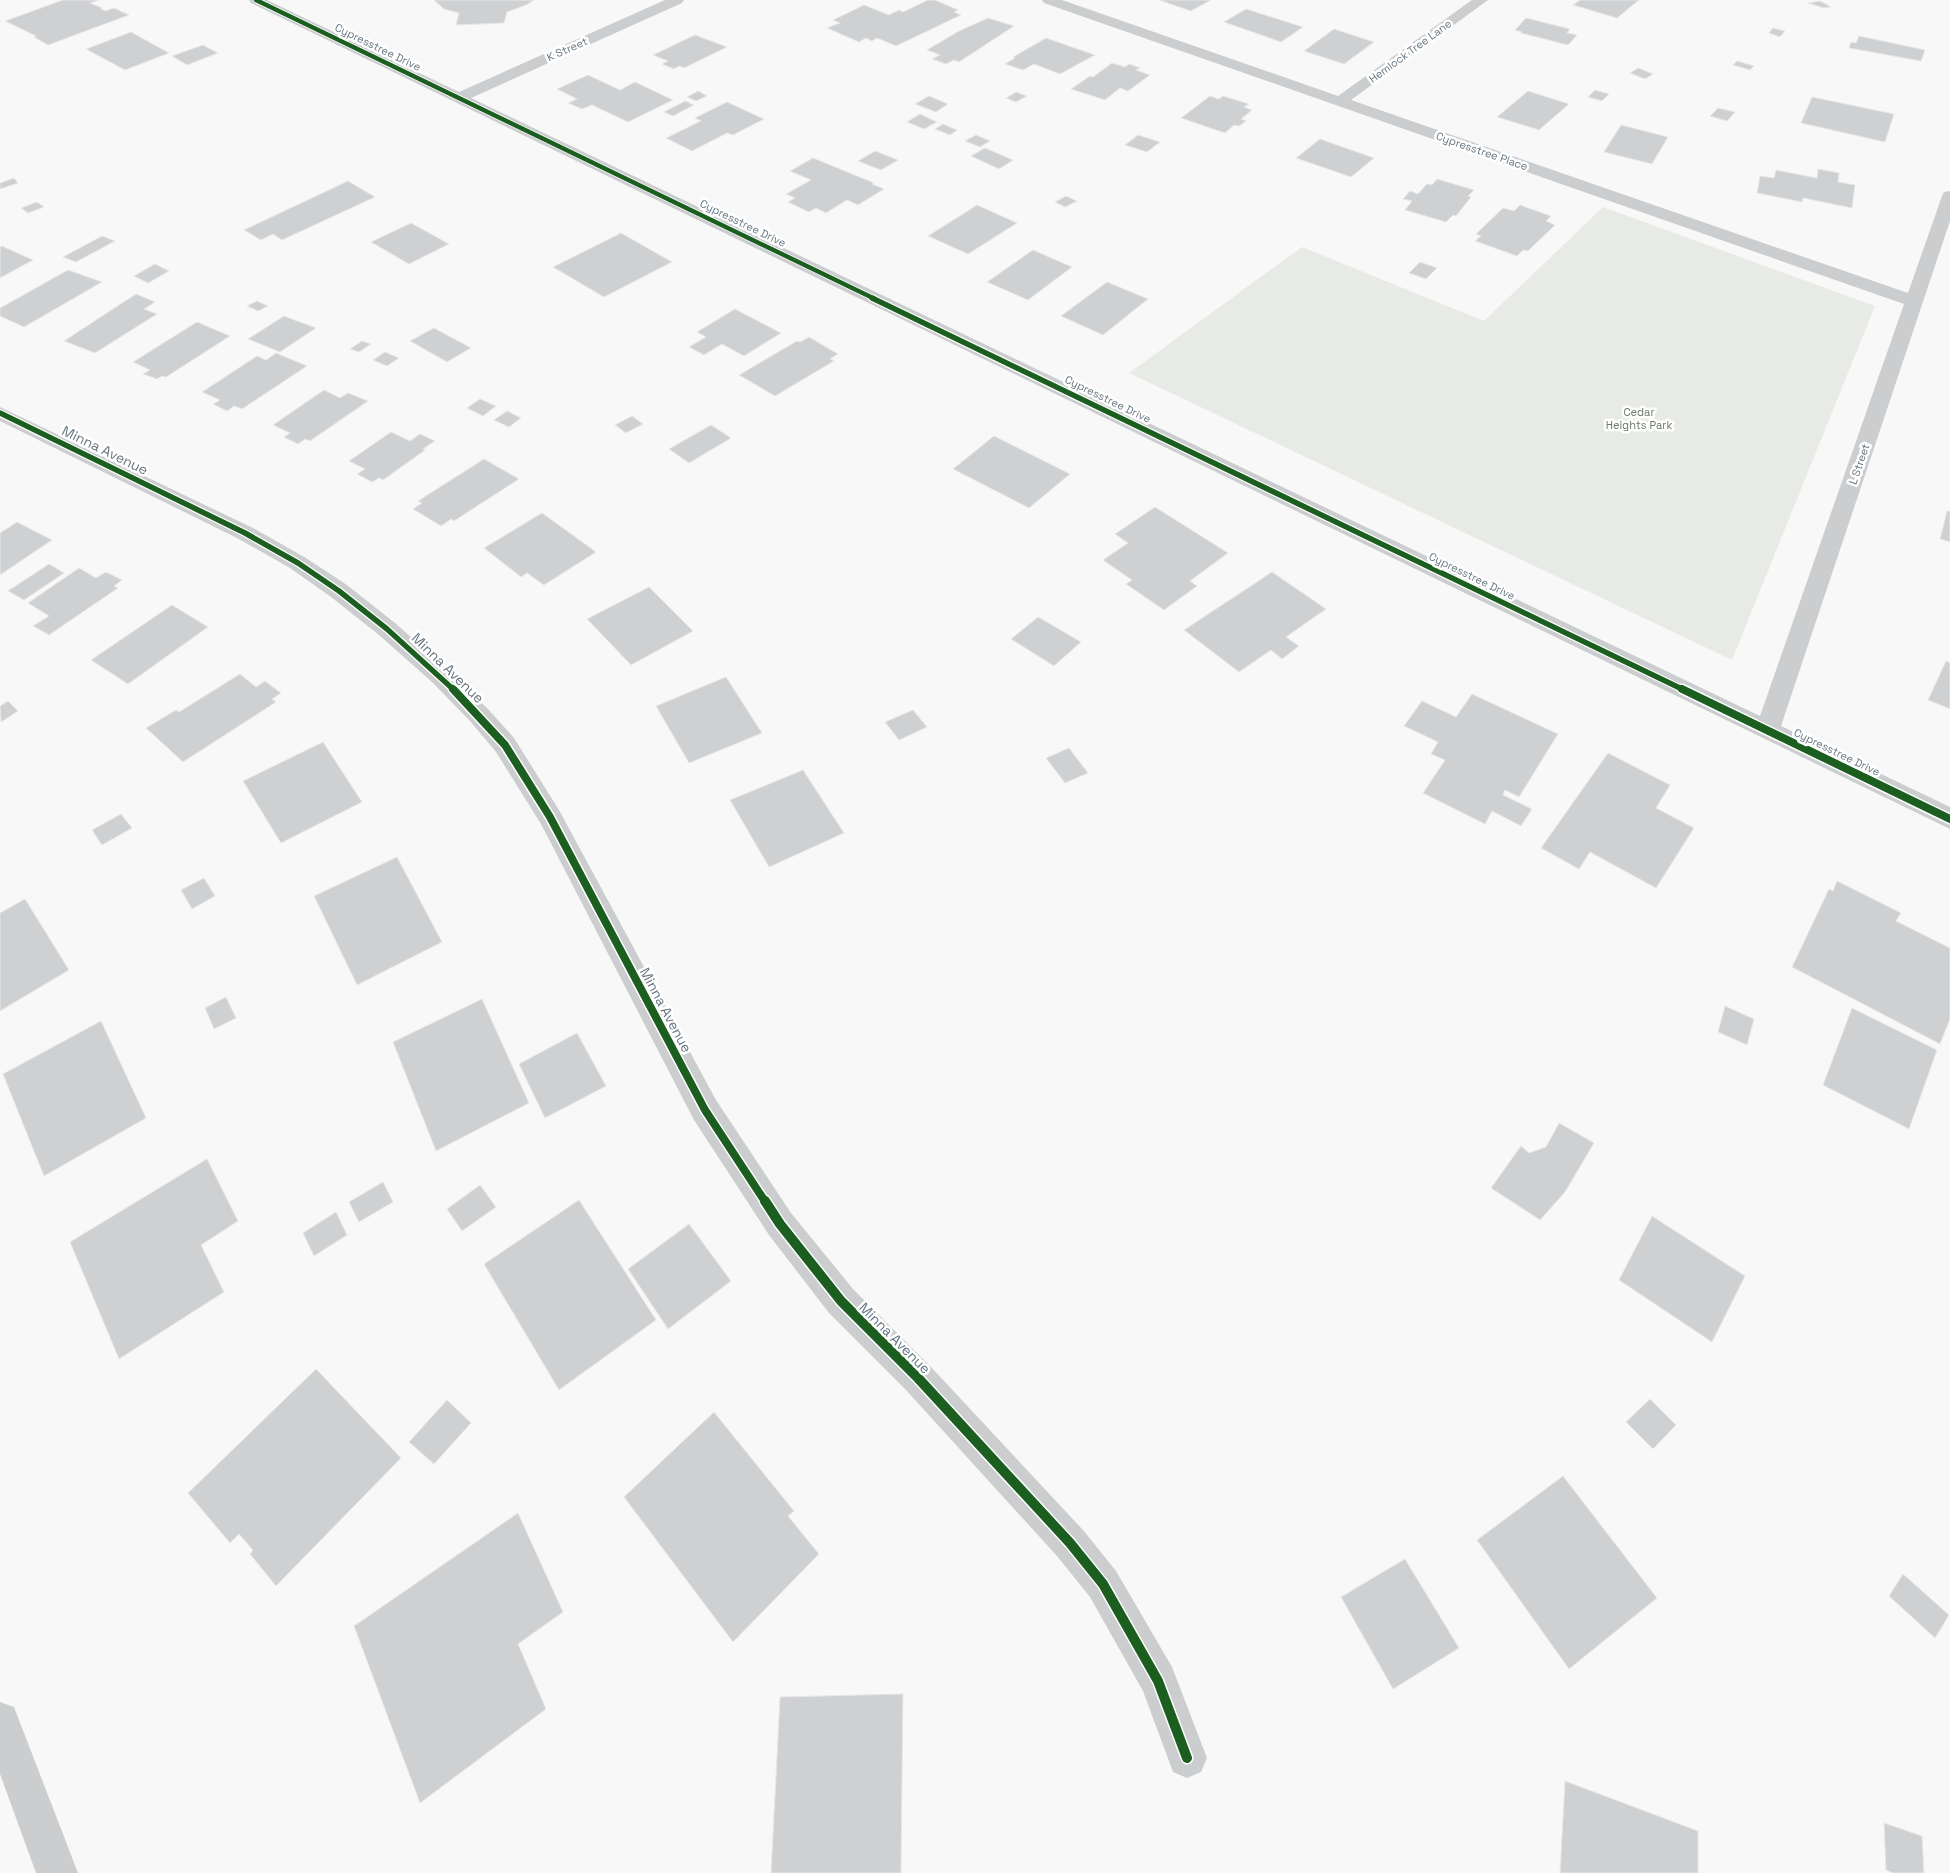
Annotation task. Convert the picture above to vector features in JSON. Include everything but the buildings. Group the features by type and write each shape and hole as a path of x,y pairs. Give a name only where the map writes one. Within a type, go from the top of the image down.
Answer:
{"street":[{"name":"Cypresstree Drive","path":"256,0 1950,819"},
{"name":"K Street","path":"458,98 677,0"},
{"name":"Cypresstree Place","path":"1049,0 1915,302"},
{"name":"Hemlock Tree Lane","path":"1340,101 1481,0"},
{"name":"L Street","path":"1768,731 1950,196"},
{"name":"Minna Avenue","path":"0,412 245,533 298,563 339,591 388,629 440,676 485,722 505,745 550,817 705,1110 780,1224 841,1301 924,1385 1070,1543 1103,1584 1158,1680 1187,1758"},
{"path":"0,1721 57,1873"}],"green space":[{"name":"Cedar Heights Park","path":"1603,207 1875,306 1732,660 1129,373 1302,247 1484,321"}],"cycle path":[{"path":"256,0 1950,819"},
{"path":"0,413 245,533 298,563 339,591 387,629 440,676 479,715 505,745 550,817 705,1110 780,1224 841,1301 918,1378 1070,1543 1103,1584 1158,1681 1187,1758"}]}
